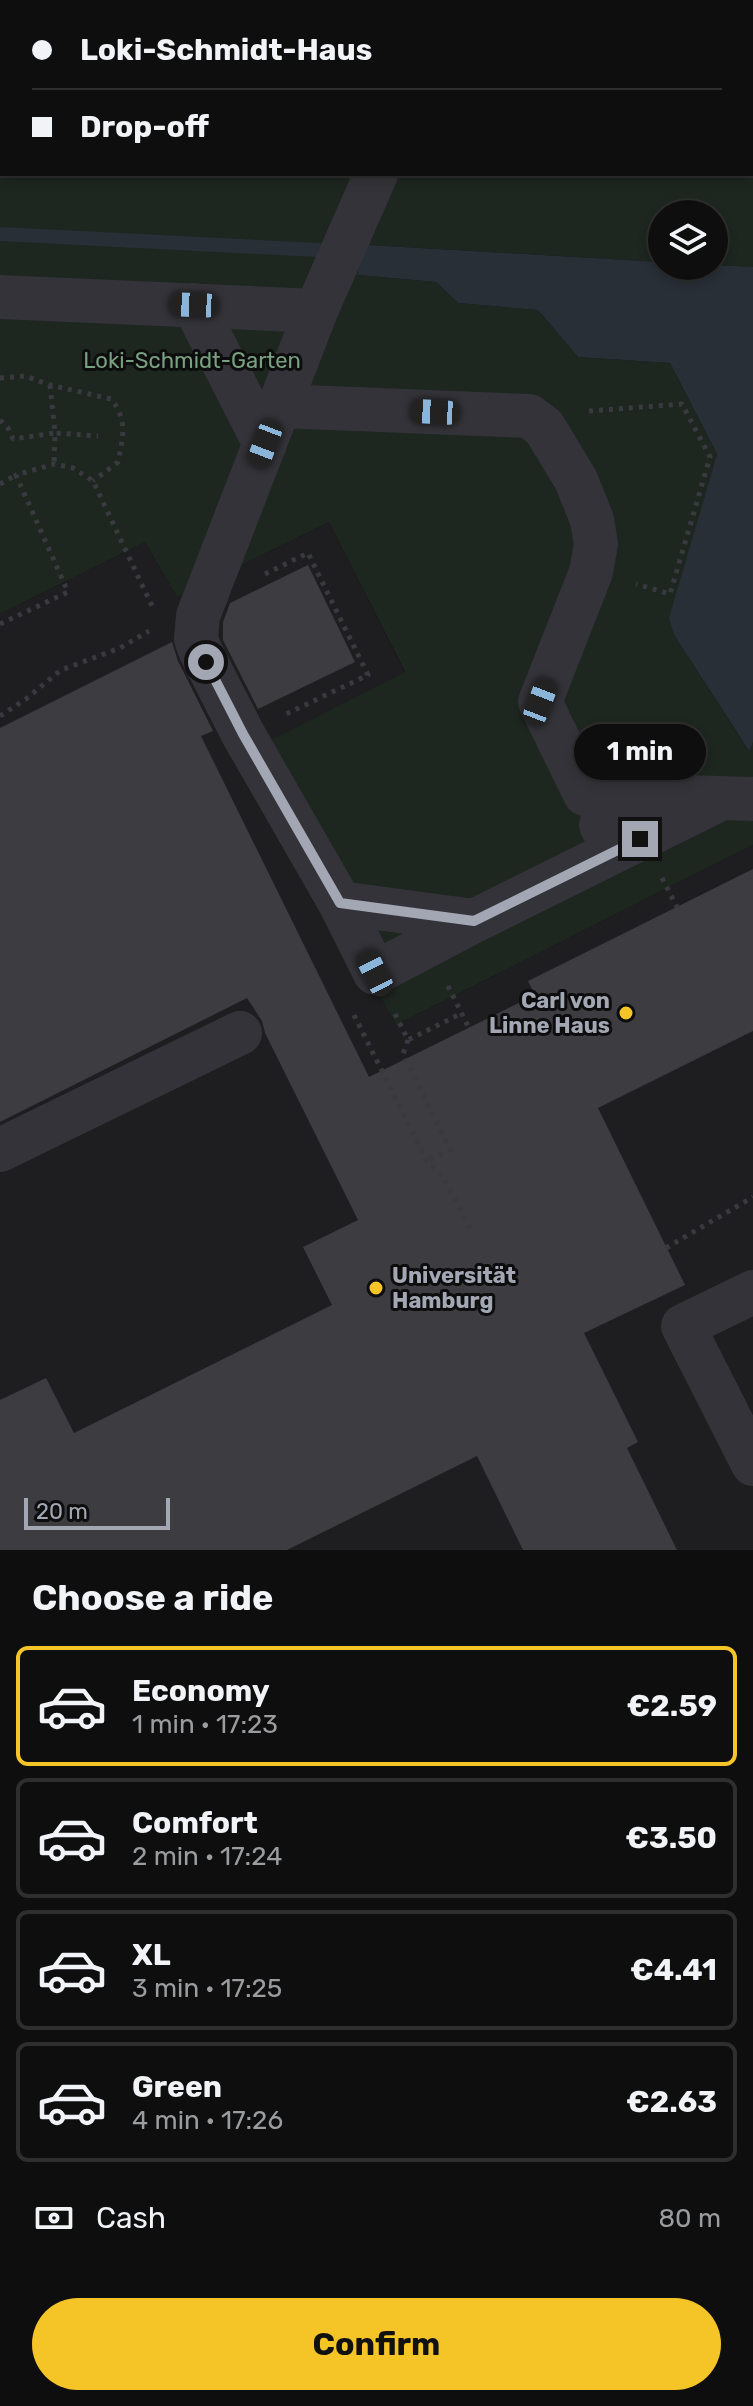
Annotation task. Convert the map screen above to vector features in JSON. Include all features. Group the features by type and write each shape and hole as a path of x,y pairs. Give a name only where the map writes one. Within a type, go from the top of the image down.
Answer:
{"lane":[{"path":"375,176 316,311 195,627 200,650 243,734 340,903 362,989 474,921 615,851 738,799"},
{"path":"0,297 316,311"},
{"path":"194,305 272,425"},
{"path":"272,425 529,416 544,427 582,493 596,544 591,572 540,702 615,851"},
{"path":"585,794 738,799"},
{"path":"340,903 474,921"},
{"path":"0,1150 240,1033"},
{"path":"753,1292 683,1326 753,1464"}],"path":[{"path":"0,378 25,376 111,399 120,410 123,423 118,462 93,481"},
{"path":"50,385 55,433 54,464"},
{"path":"529,416 682,404 710,457 670,594"},
{"path":"0,420 13,439 55,433 98,436"},
{"path":"0,484 16,475 54,464 73,468 93,481 129,557"},
{"path":"0,624 68,592 16,475"},
{"path":"243,734 368,675 308,553 256,579"},
{"path":"0,716 61,670 120,648 160,624"},
{"path":"664,882 677,907"},
{"path":"362,989 408,1040"},
{"path":"362,989 427,1161 443,1177 473,1234"},
{"path":"427,1161 450,1150 403,1054 408,1040 461,1011 469,1028"},
{"path":"666,1248 753,1197"}],"shaded area":[{"path":"369,245 648,261 648,280 728,280 728,266 753,267 753,742 749,751 674,635 669,618 717,454 670,363 578,357 538,310 458,303 436,282 358,275 356,255"},
{"name":"Universität Hamburg","path":"329,522 405,673 257,748 396,1025 753,845 753,1550 0,1550 0,614 145,542 177,597"}],"green space":[{"name":"Loki-Schmidt-Garten","path":"0,176 753,176 753,267 728,266 728,200 648,200 648,261 370,245 356,256 358,275 436,282 458,303 538,310 578,357 670,363 717,454 670,618 674,635 748,750 753,742 753,845 396,1025 256,748 405,672 329,522 177,597 145,542 0,614"}],"building":[{"path":"308,565 355,662 258,709 223,640 223,622 230,603"},
{"path":"172,642 178,661 213,731 201,736 369,1077 535,995 528,981 753,869 753,1031 598,1108 685,1285 584,1333 638,1442 627,1448 677,1550 523,1550 477,1456 287,1550 0,1550 0,1400 46,1378 74,1433 332,1305 303,1247 358,1220 265,1033 262,1021 247,998 0,1122 0,728"}],"waterway":[{"path":"0,234 318,250"}],"place":[{"name":"Carl von Linne Haus","path":"626,1013"},
{"name":"Universität Hamburg","path":"376,1288"}],"route":[{"path":"206,662 243,734 340,903 474,921 640,839"}]}
